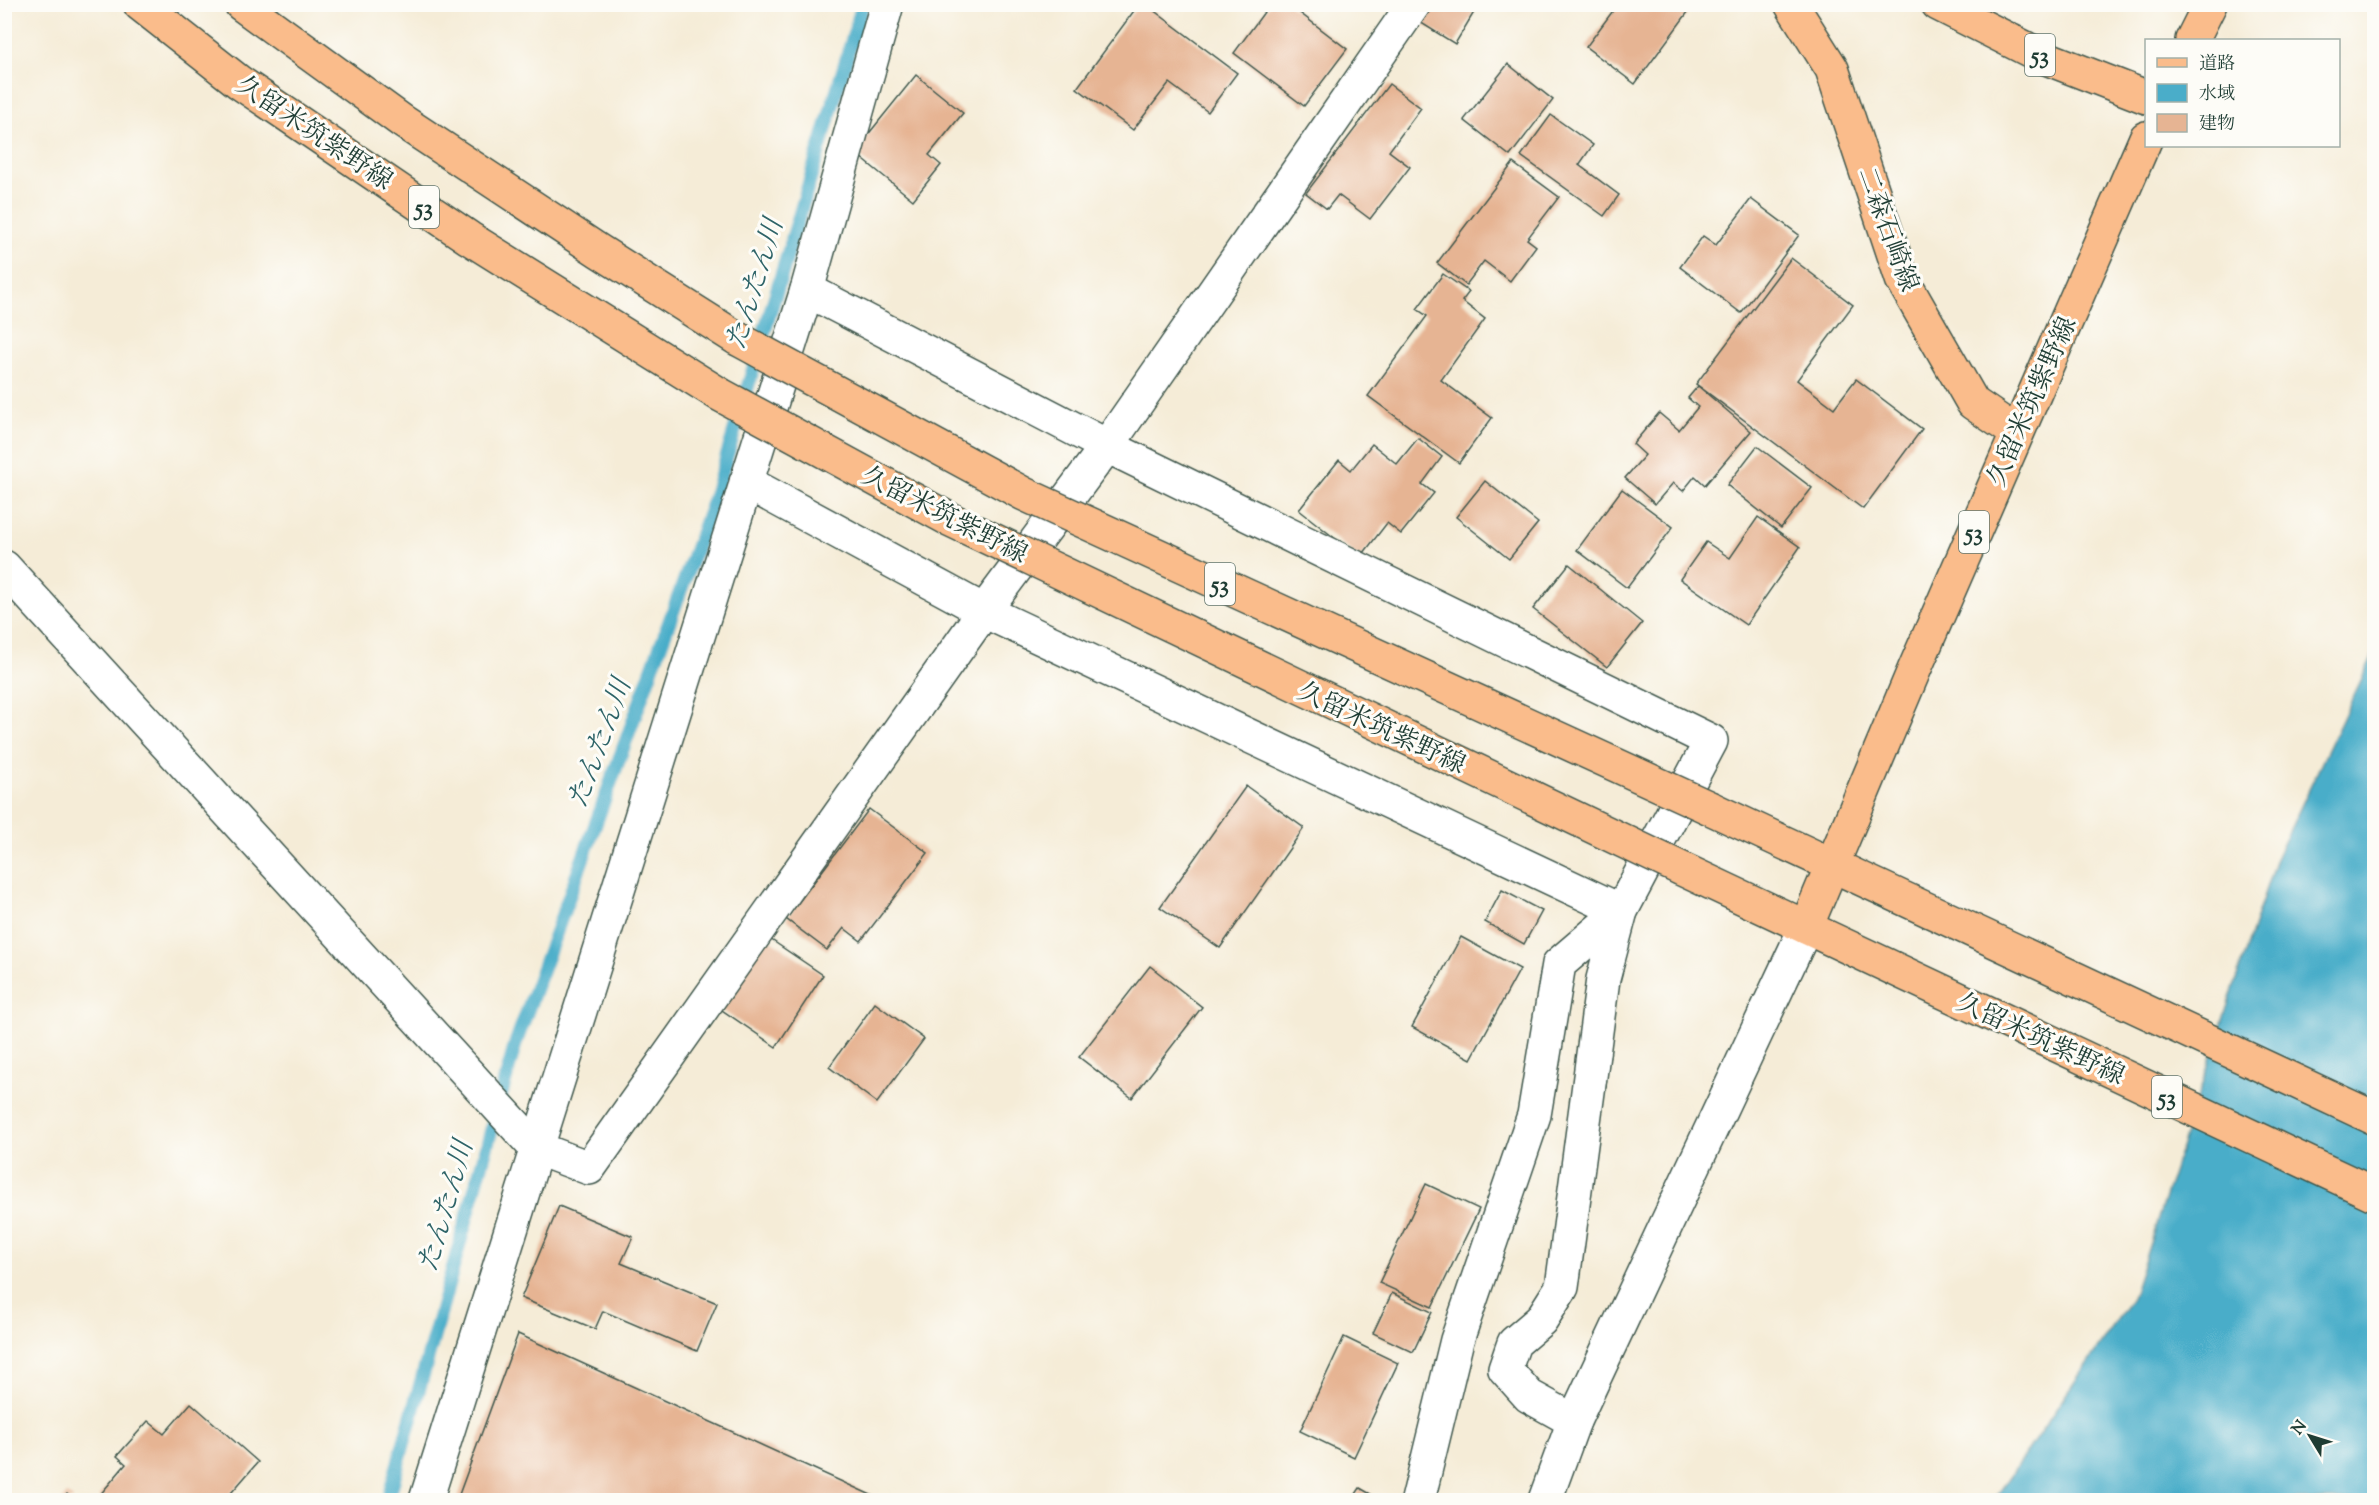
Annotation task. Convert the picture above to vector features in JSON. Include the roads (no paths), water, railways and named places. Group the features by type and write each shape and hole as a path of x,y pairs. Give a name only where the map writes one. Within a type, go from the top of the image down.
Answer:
{"main road":[{"name":"久留米筑紫野線","path":"140,4 239,82 469,238 719,394 947,518 1806,927 2374,1194"},
{"name":"久留米筑紫野線","path":"241,4 402,121 599,251 738,339 1024,494 1834,865 2374,1118"},
{"name":"二森石崎線","path":"1791,4 1833,69 1902,279 1973,403 2017,433"},
{"name":"53","path":"1938,4 2041,56 2145,97"},
{"path":"2192,39 2210,4"},
{"name":"久留米筑紫野線","path":"1806,927 1915,668 2145,140"}],"street":[{"path":"426,1500 807,290 887,4"},
{"path":"4,567 536,1148 589,1168 984,610 1107,446 1414,4"},
{"path":"807,290 1107,446 1711,741 1621,911 1603,979 1562,1287 1541,1320 1514,1343 1505,1369 1528,1396 1574,1422"},
{"path":"746,482 984,610 1621,911"},
{"path":"1418,1500 1457,1340 1534,1115 1559,964 1621,911"},
{"path":"1545,1500 1574,1422 1806,927"}],"water":[{"path":"2374,653 2374,1500 1994,1500 2132,1298 2275,861"}],"waterway":[{"name":"たんたん川","path":"388,1500 516,1042 714,499 863,4"}]}
